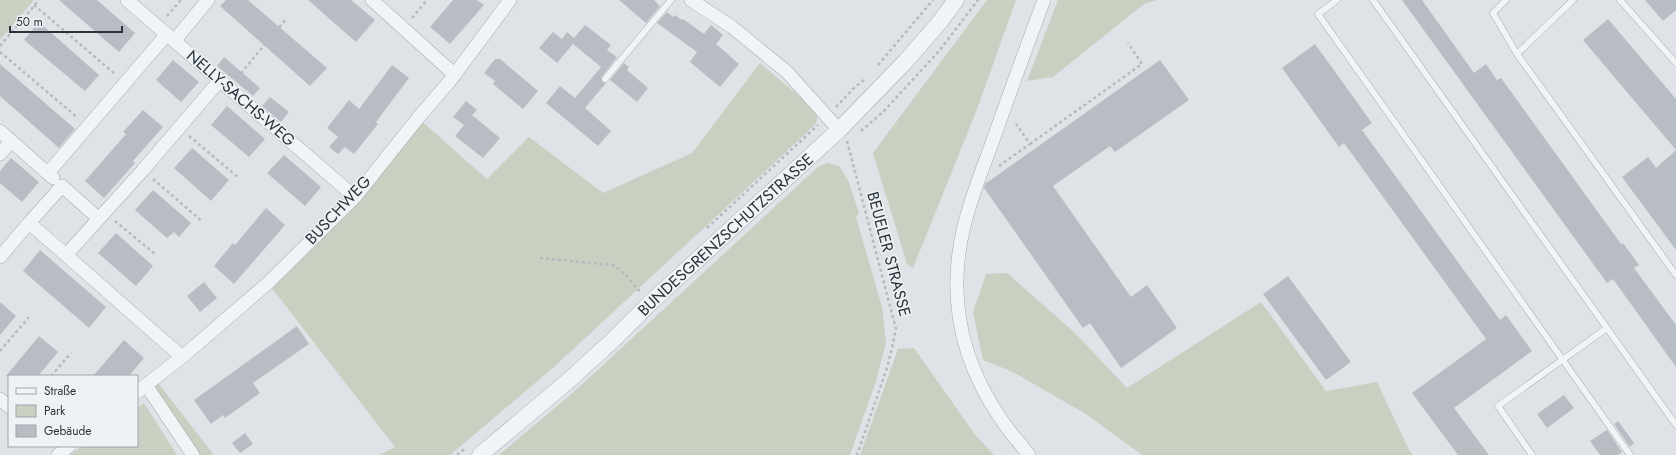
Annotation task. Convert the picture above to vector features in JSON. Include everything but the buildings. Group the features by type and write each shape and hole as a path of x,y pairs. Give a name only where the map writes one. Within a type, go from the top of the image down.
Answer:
{"street":[{"name":"NELLY-SACHS-WEG","path":"127,0 355,197"},
{"path":"48,173 166,34 208,0"},
{"path":"372,0 455,75"},
{"name":"BUSCHWEG","path":"142,389 182,357 268,283 355,197 455,75 510,0"},
{"path":"691,0 732,27 787,72 839,130"},
{"name":"BUNDESGRENZSCHUTZSTRASSE","path":"480,455 567,382 612,341 650,303 839,130 905,62 939,23 956,0"},
{"path":"1029,455 1001,420 986,395 966,351 960,324 956,286 960,243 970,205 1044,0"},
{"path":"66,255 143,170 179,127 224,84"},
{"path":"0,131 62,186 101,215"},
{"path":"0,154 11,141"},
{"path":"0,257 62,186"},
{"path":"30,223 182,357"},
{"path":"142,389 193,455"},
{"path":"0,399 8,405"}],"lane":[{"path":"605,79 671,0"},
{"path":"1337,0 1318,14 1630,455"},
{"path":"1373,0 1676,424"},
{"path":"1506,0 1493,13 1517,54 1676,275"},
{"path":"1517,54 1573,0"},
{"path":"1620,0 1676,63"},
{"path":"1532,455 1498,406 1607,328"}],"path":[{"path":"0,46 39,0"},
{"path":"166,34 181,0"},
{"path":"404,29 427,0"},
{"path":"875,69 932,0"},
{"path":"34,5 125,82"},
{"path":"224,84 286,19"},
{"path":"981,171 995,169 1142,64 1128,43"},
{"path":"0,52 88,126"},
{"path":"827,116 855,87 871,75"},
{"path":"1016,124 1030,144"},
{"path":"179,127 239,178"},
{"name":"BEUELER STRASSE","path":"839,130 846,138 896,329 888,365 856,455"},
{"path":"143,170 203,222"},
{"path":"101,215 155,254"},
{"path":"540,258 613,265 625,274 650,303"},
{"path":"0,351 29,317"},
{"path":"52,375 71,353"}],"green space":[{"path":"0,0 34,0 0,40"},
{"path":"987,0 1016,0 976,112 913,268 907,264 873,153"},
{"path":"1058,0 1157,0 1144,4 1053,77 1027,81"},
{"path":"760,63 818,112 816,124 554,367 450,455 379,455 395,447 268,283 418,118 487,179 529,137 603,193 692,153"},
{"path":"827,163 839,166 848,180 859,213 856,217 882,307 886,343 876,381 850,455 499,455 577,389 818,167"},
{"path":"1007,273 1075,333 1127,388 1261,302 1326,391 1377,382 1409,450 1413,455 1142,455 1086,414 1013,372 983,360 973,312 986,274"},
{"path":"914,348 976,436 994,455 860,455 898,349"},
{"path":"155,379 214,455 193,455 146,385"},
{"path":"144,403 177,455 70,455 81,447 138,447 138,407"}]}
